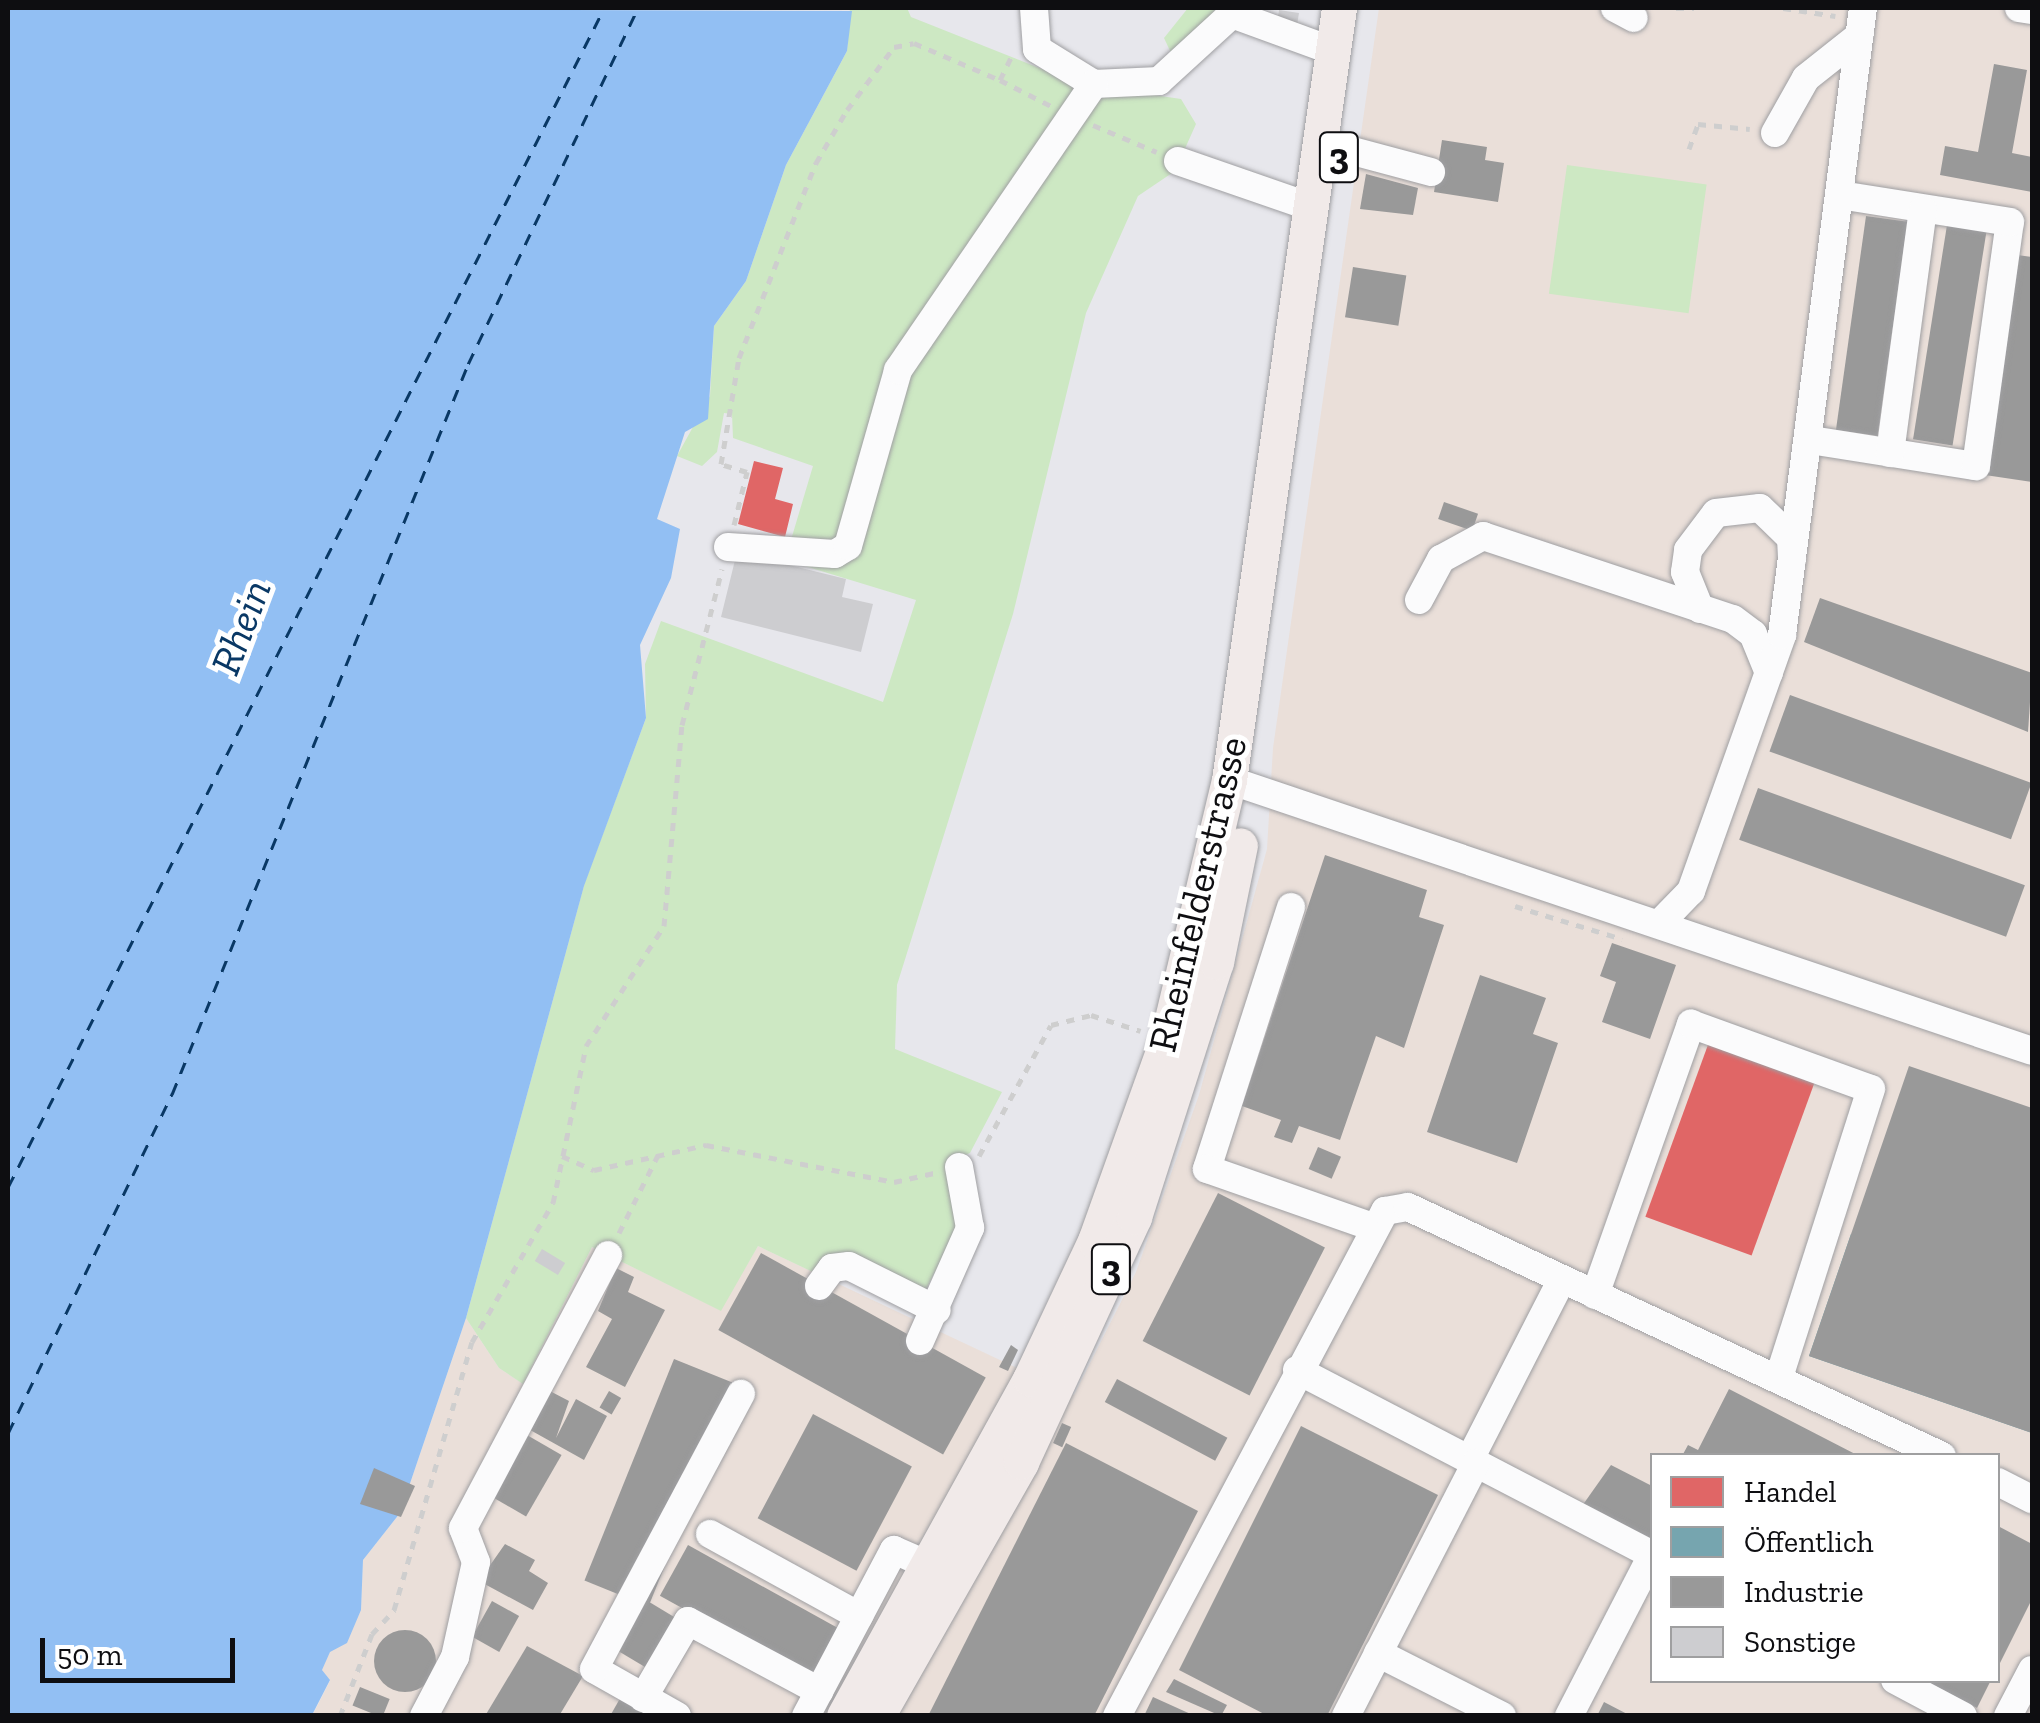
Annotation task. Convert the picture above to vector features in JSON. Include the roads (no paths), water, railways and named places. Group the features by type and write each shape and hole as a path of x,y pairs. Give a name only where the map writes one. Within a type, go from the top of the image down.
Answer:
{"main road":[{"name":"Rheinfelderstrasse","path":"823,1707 941,1571 1062,1380 1134,1217 1216,962 1330,144 1333,51 1339,8"},
{"name":"Rheinfelderstrasse","path":"877,1716 1094,1241 1167,1040 1241,783 1311,206 1362,8"}],"street":[{"path":"1033,8 1037,49 1094,84 1159,81 1232,14 1333,51"},
{"path":"2018,8 2032,10"},
{"path":"1769,132 1806,78 1861,18"},
{"path":"1661,922 1691,891 1768,673 1794,572 1845,196 1861,18"},
{"path":"728,547 834,554 848,546 898,370 988,247 1068,114 1094,84"},
{"path":"1330,144 1431,172"},
{"path":"1178,160 1311,206"},
{"path":"1811,440 1976,466 2010,222 1845,196"},
{"path":"1890,453 1923,210"},
{"path":"1700,609 1685,572 1688,550 1716,513 1760,508 1780,522 1794,572"},
{"path":"1418,600 1441,559 1482,536 1700,609 1753,634 1768,673"},
{"path":"1241,783 1661,922 2032,1052"},
{"path":"1291,907 1207,1169 1370,1226"},
{"path":"1594,1296 1691,1024 1871,1089 1778,1377"},
{"path":"920,1341 937,1310 970,1228 959,1167"},
{"path":"1117,1716 1370,1226 1408,1207 1936,1453"},
{"path":"424,1716 455,1657 476,1562 463,1528 608,1254"},
{"path":"820,1286 832,1268 849,1266 937,1310"},
{"path":"1346,1716 1562,1278"},
{"path":"1297,1370 1650,1554"},
{"path":"676,1716 594,1669 741,1394"},
{"path":"2000,1483 2032,1499"},
{"path":"710,1534 859,1616"},
{"path":"643,1698 688,1621 823,1707 859,1616 894,1550 941,1571"},
{"path":"1569,1716 1650,1559"},
{"path":"1378,1653 1502,1716"},
{"path":"2008,1716 2032,1670"},
{"path":"1901,1683 1963,1716"}],"water":[{"name":"Rhein","path":"8,8 852,11 847,51 786,165 746,281 714,326 708,419 685,432 657,519 680,529 671,578 640,645 646,718 584,886 466,1318 400,1513 363,1560 361,1610 347,1643 330,1652 322,1670 330,1680 312,1715 8,1716"}]}
